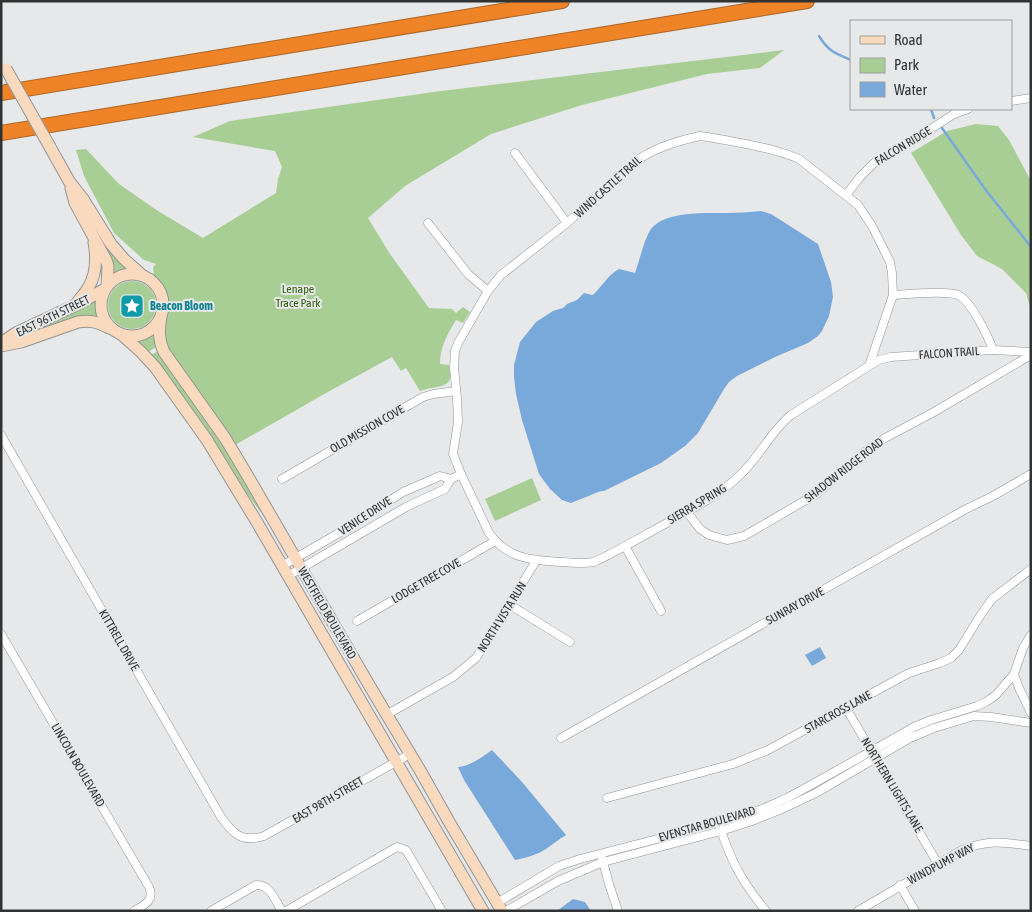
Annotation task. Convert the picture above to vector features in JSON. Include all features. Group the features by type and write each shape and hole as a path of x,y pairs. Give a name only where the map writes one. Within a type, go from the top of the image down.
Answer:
{"highway":[{"path":"1,93 562,1"},
{"path":"1,133 807,1"}],"main road":[{"path":"3,66 69,181 83,199 111,244 124,259 154,283 161,294 163,307 161,316 154,327 143,334 130,336 117,332 104,320 101,302 108,272 106,260 75,203 69,181"},
{"path":"74,306 89,287 95,272 96,255 93,236"},
{"path":"106,287 115,279 124,275 134,274 143,276"},
{"name":"EAST 96TH STREET","path":"1,345 16,332 74,306 106,287"},
{"name":"WESTFIELD BOULEVARD","path":"161,316 159,337 164,352 224,438 502,908"},
{"name":"EAST 96TH STREET","path":"1,345 21,342 84,321 100,323 117,332"},
{"name":"WESTFIELD BOULEVARD","path":"117,332 141,352 155,367 207,440 483,911"}],"street":[{"path":"1012,102 1031,98"},
{"name":"FALCON RIDGE","path":"846,195 874,163 954,114 965,110"},
{"name":"WIND CASTLE TRAIL","path":"461,474 453,454 458,422 454,368 455,351 467,326 488,292 501,276 567,224 635,162 653,150 700,136 776,150 799,158 858,205 872,226 890,262 893,295"},
{"path":"515,153 567,224"},
{"path":"428,223 468,274 488,292"},
{"path":"869,366 893,295 946,293 959,296 975,314 989,338 993,350"},
{"name":"FALCON TRAIL","path":"869,366 879,360 891,357 993,350 1031,354"},
{"name":"SHADOW RIDGE ROAD","path":"686,512 700,530 709,535 727,540 744,536 818,493 864,452 885,438 1031,354"},
{"name":"SIERRA SPRING","path":"461,474 489,533 495,541 522,558 536,561 585,564 602,558 625,546 715,495 741,475 774,432 791,415 869,366"},
{"name":"OLD MISSION COVE","path":"282,480 420,398 456,391"},
{"name":"KITTRELL DRIVE","path":"1,436 220,817 233,832 244,838"},
{"name":"VENICE DRIVE","path":"285,571 406,507 445,489 451,479 461,474"},
{"name":"SUNRAY DRIVE","path":"561,738 1031,474"},
{"name":"VENICE DRIVE","path":"285,571 403,492 440,476 451,479"},
{"name":"LODGE TREE COVE","path":"357,621 495,541"},
{"path":"625,546 661,611"},
{"name":"NORTH VISTA RUN","path":"386,714 453,677 476,658 536,561"},
{"name":"STARCROSS LANE","path":"607,798 657,786 747,760 909,673 951,658 959,650 992,599 1031,569"},
{"path":"510,605 570,642"},
{"name":"LINCOLN BOULEVARD","path":"1,634 152,892 149,901 134,911"},
{"name":"EVENSTAR BOULEVARD","path":"874,754 914,727 986,702 1001,690 1014,674 1023,648 1031,635"},
{"path":"1014,674 1031,713"},
{"name":"NORTHERN LIGHTS LANE","path":"846,708 938,864"},
{"name":"EVENSTAR BOULEVARD","path":"502,908 603,862 720,827 787,798 874,754 926,731 971,717 992,717 1031,722"},
{"name":"EAST 98TH STREET","path":"244,838 256,839 273,832 410,754"},
{"path":"720,827 739,875 766,911"},
{"name":"EVENSTAR BOULEVARD","path":"502,908 559,866 600,854 720,827"},
{"name":"WINDPUMP WAY","path":"858,911 962,850 981,843 999,842 1031,846"},
{"path":"286,911 397,847 406,850 442,911"},
{"path":"600,854 618,911"},
{"path":"211,911 256,885 262,884 268,888 282,911"},
{"path":"900,885 915,911"}],"green space":[{"name":"Lenape Trace Park","path":"784,50 760,68 707,74 582,105 491,134 405,186 368,218 390,254 429,308 452,309 456,313 463,307 470,312 463,323 456,320 443,347 440,364 449,365 450,376 448,382 442,386 420,391 406,368 401,371 392,357 235,445 166,346 164,325 168,302 163,286 154,276 153,267 156,264 144,260 114,233 84,176 76,150 86,149 119,184 158,211 203,238 276,193 282,167 275,151 193,137 230,121 441,91"},
{"path":"976,124 998,126 1009,140 1031,181 1031,310 1026,293 1002,269 977,256 961,235 911,153 947,131"},
{"path":"106,246 126,268 126,269 113,275"},
{"path":"127,281 137,281 149,288 156,300 156,310 149,322 137,329 127,329 119,325 112,318 108,310 108,300 112,292 119,285"},
{"path":"96,301 97,317 20,338 18,336"},
{"path":"153,336 156,347 148,352 139,342"},
{"path":"158,351 212,426 266,519 241,486 217,447 151,355"},
{"path":"532,478 541,500 495,521 485,499"}],"water":[{"path":"761,211 771,214 818,244 831,282 833,297 829,316 822,331 808,343 775,357 729,382 698,433 685,446 661,463 604,491 571,503 562,500 550,489 539,474 522,420 514,377 514,365 520,342 536,322 553,311 577,300 584,293 594,294 615,271 619,269 635,273 644,244 651,229 657,223 686,214"},
{"path":"820,647 826,658 812,666 805,655"},
{"path":"492,750 522,782 566,835 539,853 515,860 464,780 458,767 472,763"},
{"path":"573,899 585,902 591,911 557,911"}],"waterway":[{"path":"819,36 832,51 850,60"},
{"path":"931,110 934,118"},
{"path":"942,128 985,189 1031,247"}],"place":[{"name":"Beacon Bloom","path":"132,306"}]}
